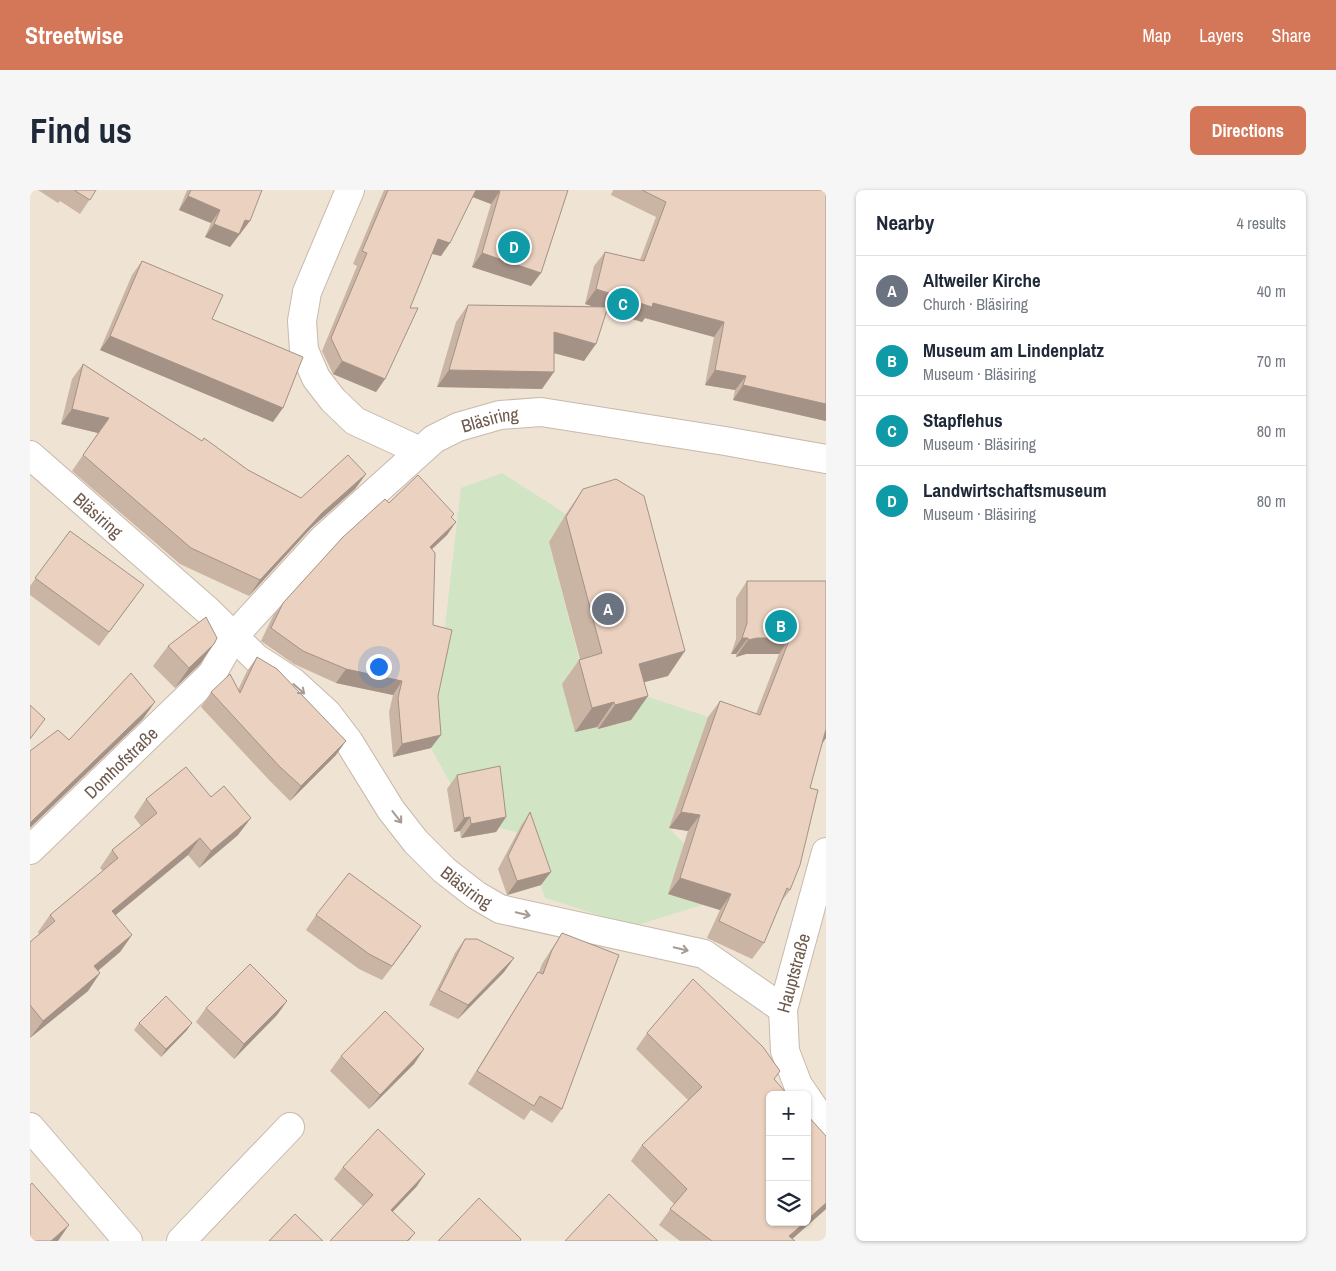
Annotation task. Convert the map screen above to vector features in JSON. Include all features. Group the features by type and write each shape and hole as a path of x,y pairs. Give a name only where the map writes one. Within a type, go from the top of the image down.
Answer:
{"street":[{"path":"350,190 307,292 302,321 304,350 316,378 333,400 355,421 420,451"},
{"name":"Bläsiring","path":"212,674 233,637 323,539 434,439 458,427 500,415 541,412 826,459"},
{"name":"Bläsiring","path":"30,455 207,610 256,658 292,682 327,713 348,742 391,810 416,842 444,870 476,895 500,909 704,954 783,1009"},
{"name":"Domhofstraße","path":"30,850 212,674"},
{"name":"Hauptstraße","path":"802,1091 785,1050 783,1009 826,852"},
{"path":"811,1104 826,1126"},
{"path":"30,1127 128,1241"},
{"path":"181,1241 290,1127"}],"shaded area":[{"path":"30,190 826,190 826,1241 30,1241"}],"green space":[{"path":"502,473 566,514 549,542 597,729 622,688 708,717 669,828 712,873 702,905 634,926 545,898 524,834 496,827 453,788 431,748 461,488"}],"building":[{"path":"74,190 96,190 90,200"},
{"path":"191,190 262,190 250,221 245,220 239,234 214,224 220,210 188,196"},
{"path":"388,190 476,190 450,243 438,239 410,308 418,308 385,379 342,361 331,338 367,253 362,251"},
{"path":"498,190 568,190 541,273 482,253 500,191"},
{"path":"642,190 826,190 826,404 743,385 746,376 715,370 724,322 653,303 652,307 596,289 605,252 644,261 666,202"},
{"path":"142,261 223,295 212,319 303,357 283,408 110,336"},
{"path":"468,305 608,307 596,344 554,332 554,372 449,370"},
{"path":"83,364 202,441 204,438 248,470 301,498 348,455 366,474 322,513 260,580 191,548 83,455 109,418 72,409"},
{"path":"418,475 454,514 451,517 456,522 430,547 435,553 433,625 452,630 438,696 441,735 402,744 398,698 402,681 346,669 303,651 271,628 283,603 343,537 385,499 389,503"},
{"path":"616,479 644,496 685,651 639,664 648,696 615,705 614,702 592,708 579,660 602,653 566,517 583,489"},
{"path":"70,531 144,585 109,632 35,578"},
{"path":"747,581 826,581 826,729 810,788 818,790 800,865 790,890 787,888 764,943 719,921 731,894 680,878 700,815 681,812 720,701 760,715 790,638 757,638 748,640 748,638 742,638 747,623"},
{"path":"206,617 217,638 214,644 189,668 168,646"},
{"path":"257,657 277,669 346,741 301,786 280,767 211,692 230,674 240,693"},
{"path":"131,673 155,702 30,824 30,751 58,730 69,740"},
{"path":"30,705 45,719 30,739"},
{"path":"500,766 506,817 471,824 470,817 464,818 457,775"},
{"path":"186,767 211,797 224,786 251,818 211,851 200,838 112,911 132,935 94,966 100,973 43,1021 30,1005 30,942 55,921 50,915 118,858 112,850 157,813 146,799"},
{"path":"530,812 551,872 517,881 508,856"},
{"path":"349,873 421,926 392,966 369,954 316,915"},
{"path":"562,933 619,955 562,1109 540,1096 534,1106 477,1071 538,972 543,974 552,950"},
{"path":"465,939 477,939 514,958 468,1005 439,990"},
{"path":"250,964 287,1001 244,1044 206,1008"},
{"path":"693,979 763,1047 780,1071 774,1079 784,1091 766,1091 766,1226 800,1226 789,1236 795,1241 712,1241 670,1209 687,1189 642,1145 702,1087 647,1033"},
{"path":"166,996 192,1023 166,1049 139,1023"},
{"path":"385,1011 424,1049 380,1095 341,1056"},
{"path":"811,1119 826,1136 826,1203 811,1216"},
{"path":"378,1129 425,1174 391,1210 415,1233 407,1241 330,1241 373,1195 343,1167"},
{"path":"32,1183 69,1225 51,1241 30,1241 30,1185"},
{"path":"609,1194 658,1241 565,1241"},
{"path":"479,1198 521,1239 520,1241 438,1241"},
{"path":"295,1214 323,1241 269,1241"}],"place":[{"name":"Landwirtschaftsmuseum","path":"514,247"},
{"name":"Stapflehus","path":"623,304"},
{"name":"Altweiler Kirche","path":"608,609"},
{"name":"Museum am Lindenplatz","path":"781,626"}]}
